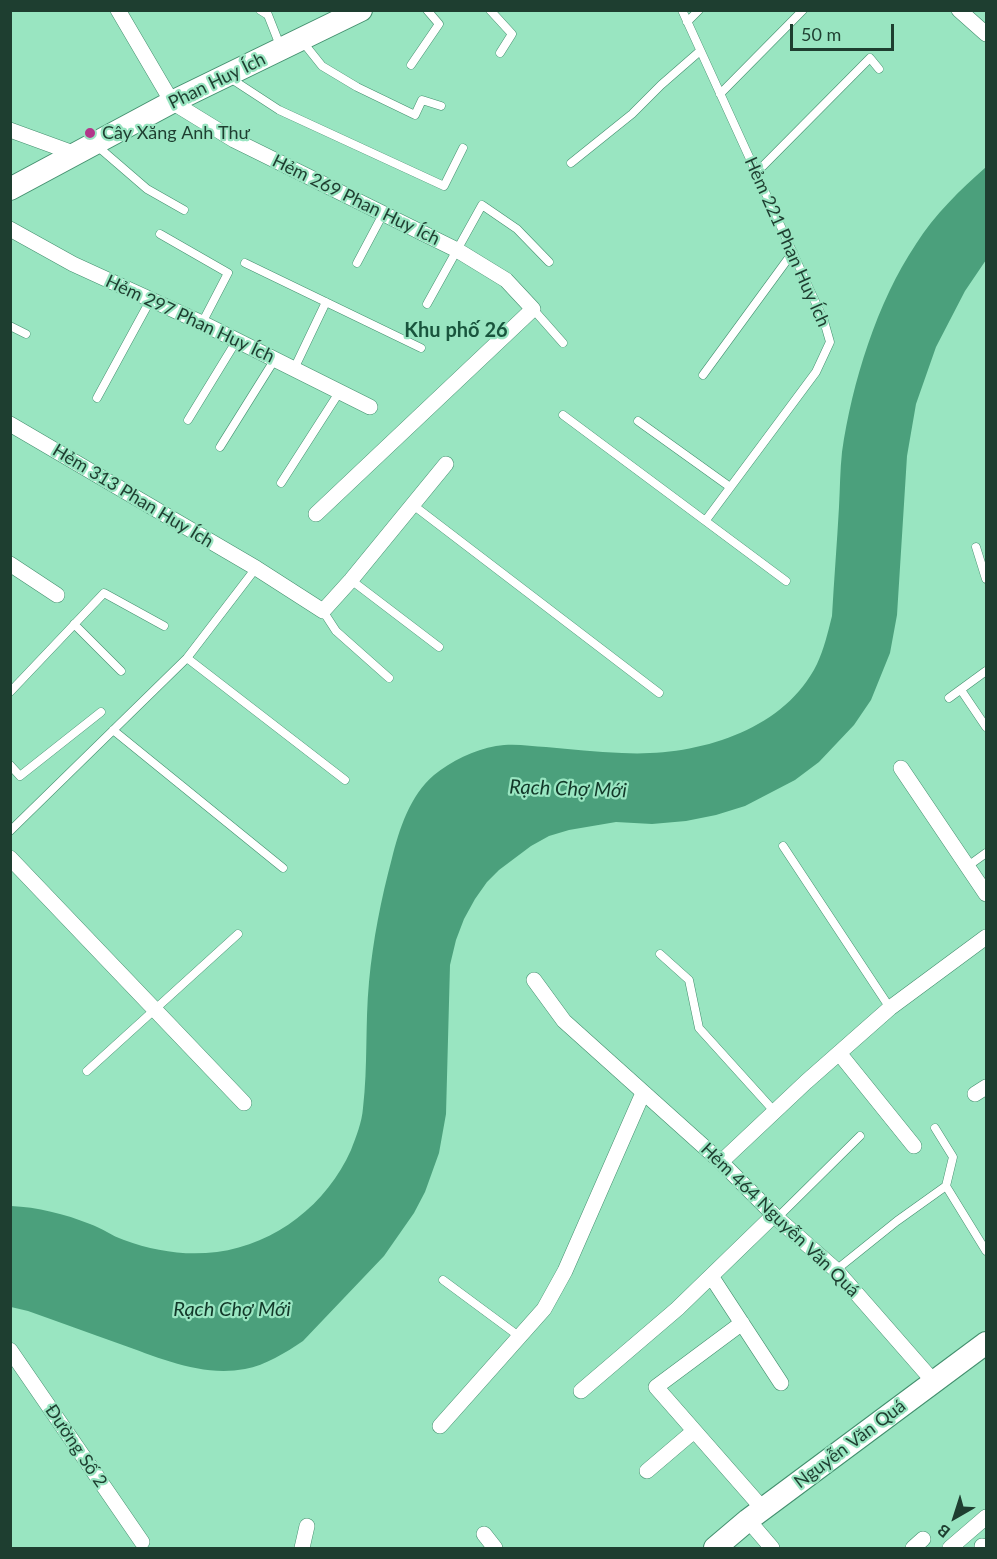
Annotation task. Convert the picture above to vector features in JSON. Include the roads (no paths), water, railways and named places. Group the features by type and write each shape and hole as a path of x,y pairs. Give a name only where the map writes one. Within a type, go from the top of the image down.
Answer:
{"main road":[{"name":"Phan Huy Ích","path":"10,189 172,102 361,10"},
{"name":"Nguyễn Văn Quá","path":"715,1548 987,1343"}],"street":[{"path":"118,10 172,102"},
{"path":"958,10 987,34"},
{"name":"Hẻm 269 Phan Huy Ích","path":"172,102 234,140 457,250 506,280 533,309"},
{"path":"10,130 85,149"},
{"name":"Hẻm 297 Phan Huy Ích","path":"10,229 73,264 237,340 370,406"},
{"path":"316,514 533,309"},
{"name":"Hẻm 313 Phan Huy Ích","path":"10,424 256,568 322,611"},
{"path":"322,611 351,580 446,464"},
{"path":"10,564 57,595"},
{"path":"901,768 987,894"},
{"path":"10,858 244,1103"},
{"path":"721,1162 774,1111 890,1008 987,938"},
{"name":"Hẻm 464 Nguyễn Văn Quá","path":"534,980 564,1021 721,1162 776,1217 836,1270 934,1382"},
{"path":"839,1053 914,1146"},
{"path":"440,1426 544,1309 565,1271 643,1093"},
{"path":"581,1391 677,1309 776,1217"},
{"path":"711,1276 781,1383"},
{"path":"742,1323 656,1387 694,1431 756,1515 772,1548"},
{"name":"Đường Số 2","path":"10,1350 142,1542"},
{"path":"647,1471 694,1431"},
{"path":"950,1548 987,1517"},
{"path":"302,1548 307,1526"},
{"path":"484,1534 495,1548"}],"lane":[{"path":"260,10 268,15 281,50"},
{"path":"411,65 439,24 427,10"},
{"path":"490,10 512,34 500,54"},
{"name":"Hẻm 221 Phan Huy Ích","path":"682,10 824,321 830,342 816,372 706,520"},
{"path":"687,22 699,10"},
{"path":"720,94 803,10"},
{"path":"302,39 322,66 357,87 415,115 422,100 441,106"},
{"path":"571,163 632,114 700,51"},
{"path":"756,172 870,58 879,69"},
{"path":"226,76 279,110 444,186 463,148"},
{"path":"85,149 184,210"},
{"path":"427,304 482,205 517,230 549,262"},
{"path":"357,263 383,214"},
{"path":"160,234 228,273 201,323"},
{"path":"702,375 793,252"},
{"path":"245,263 421,348"},
{"path":"97,398 151,299"},
{"path":"294,369 326,302"},
{"name":"Hẻm 269 Phan Huy Ích","path":"533,309 563,343"},
{"path":"10,326 26,334"},
{"path":"188,420 237,340"},
{"path":"220,447 274,359"},
{"path":"280,483 340,392"},
{"path":"563,415 786,581"},
{"path":"638,421 730,487"},
{"path":"413,505 659,693"},
{"path":"976,547 987,579"},
{"path":"10,831 187,658 256,568"},
{"path":"351,580 439,647"},
{"path":"10,692 104,593 164,626"},
{"path":"322,611 336,631 389,678"},
{"path":"74,624 121,671"},
{"path":"187,658 345,780"},
{"path":"949,698 987,671"},
{"path":"961,690 987,727"},
{"path":"10,765 20,776 101,712"},
{"path":"113,730 283,868"},
{"path":"783,846 890,1008"},
{"path":"968,866 987,853"},
{"path":"87,1071 238,934"},
{"path":"660,954 689,980 699,1028 774,1111"},
{"path":"836,1270 897,1221 946,1186 953,1157 935,1128"},
{"path":"776,1217 860,1136"},
{"path":"946,1186 987,1251"},
{"path":"442,1280 520,1337"}],"water":[{"name":"Rạch Chợ Mới","path":"986,167 986,260 965,291 936,347 916,404 907,456 897,615 890,653 871,700 854,725 819,762 795,780 745,806 686,821 652,824 616,822 569,830 549,836 531,846 487,882 464,919 450,965 446,1114 439,1153 425,1192 414,1213 384,1256 303,1341 260,1365 229,1371 213,1370 181,1365 11,1307 11,1206 41,1209 71,1217 147,1247 170,1252 205,1253 239,1248 279,1230 314,1204 328,1188 341,1170 351,1150 361,1119 365,1092 371,966 388,873 398,836 412,803 418,792 434,775 463,757 479,750 502,745 612,753 649,753 706,745 759,724 782,708 802,688 817,664 832,616 842,452 852,399 868,344 889,291 916,244 948,203"}],"place":[{"name":"Cây Xăng Anh Thư","path":"90,133"}],"district":[{"name":"Khu phố 26","path":"456,331"}]}
